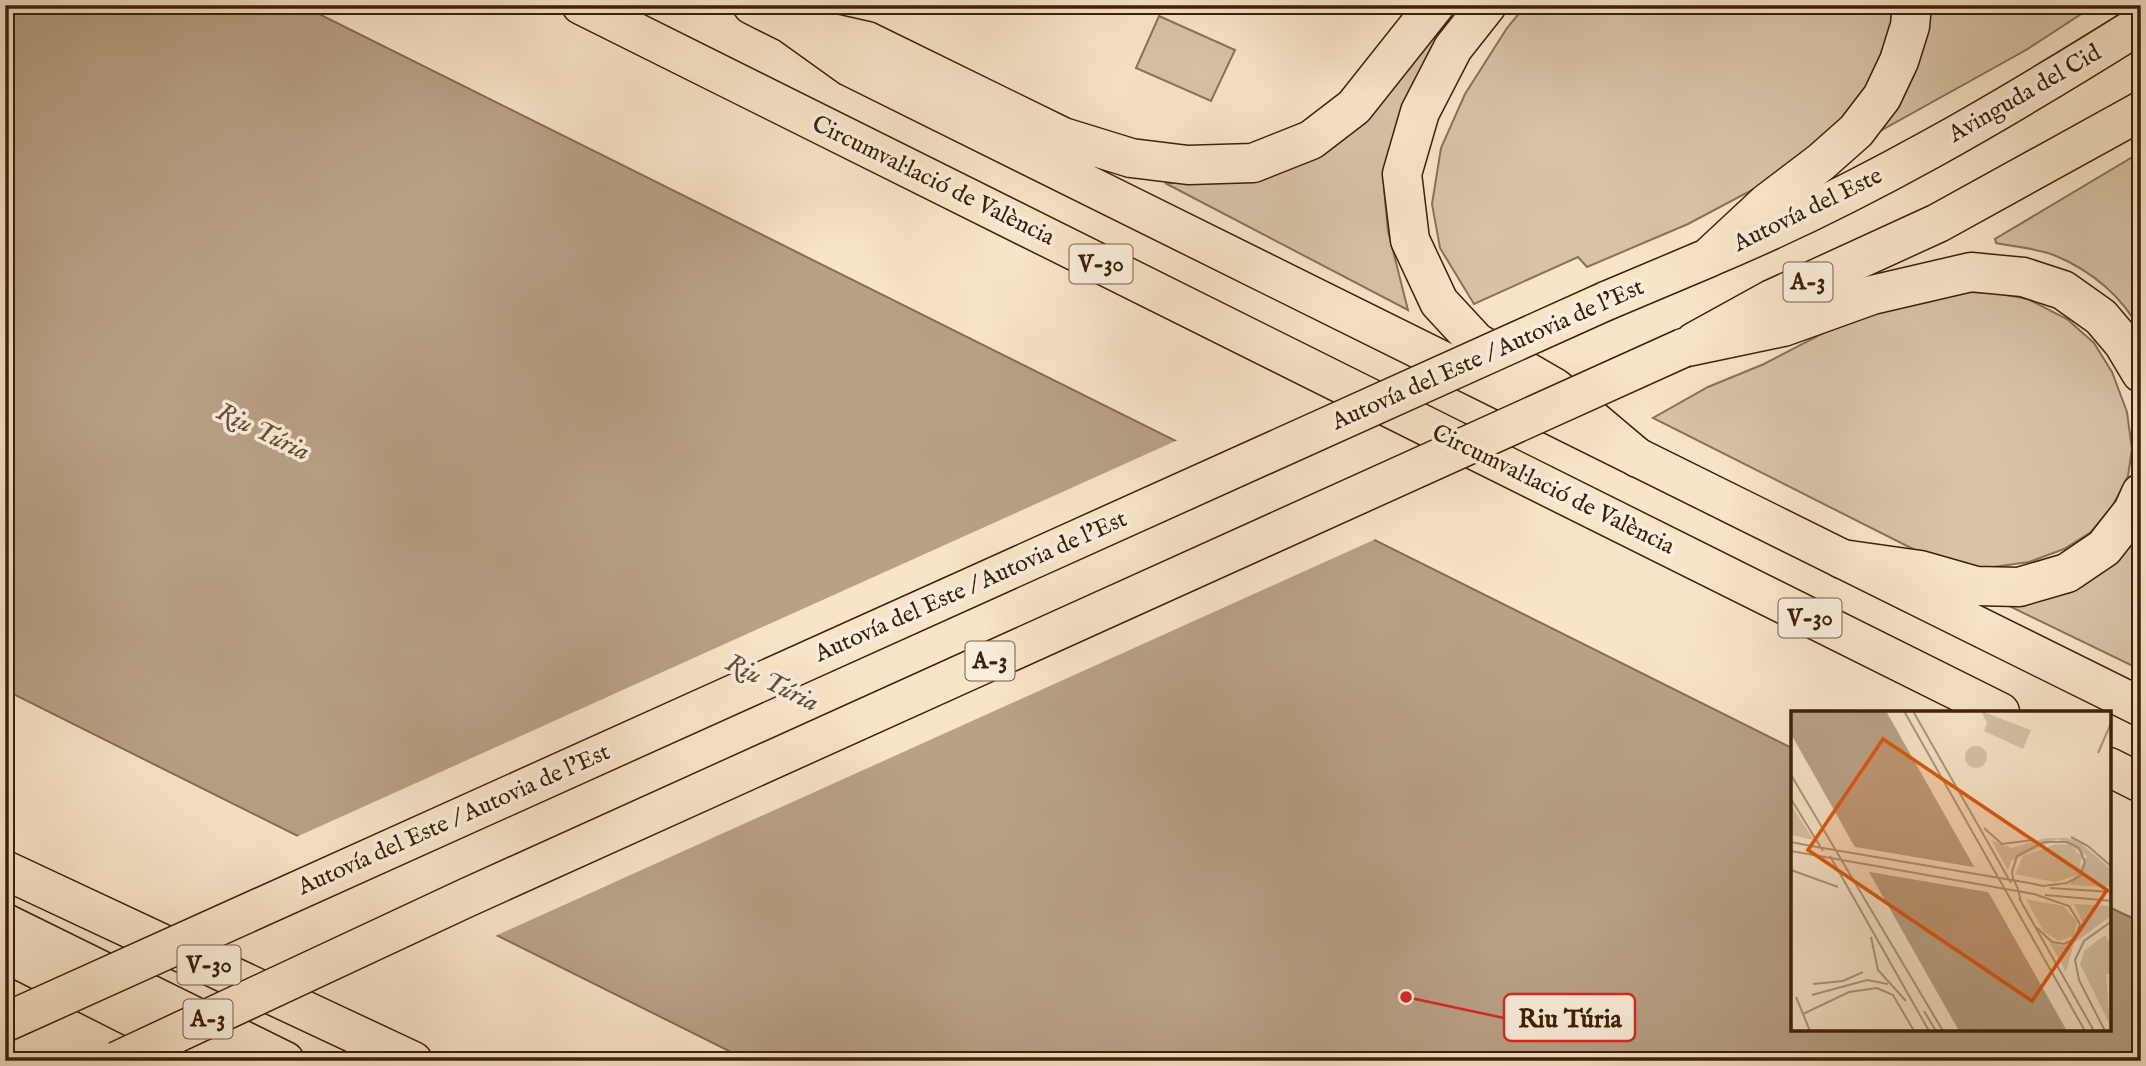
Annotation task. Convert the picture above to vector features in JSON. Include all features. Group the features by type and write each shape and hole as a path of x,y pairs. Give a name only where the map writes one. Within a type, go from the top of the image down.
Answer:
{"main road":[{"name":"Circumval·lació de València","path":"581,5 1998,711"},
{"name":"V-30","path":"752,5 790,24 850,67 2141,707"},
{"path":"790,24 867,41 1063,137 1131,158 1188,165 1253,163 1311,140 1354,107 1435,5"},
{"path":"1487,5 1453,48 1420,112 1402,174 1410,240 1439,302 1476,342 1555,388 1637,458"},
{"path":"1708,258 1767,204 1856,131 1882,97 1899,61 1910,26 1912,5"},
{"name":"Avinguda del Cid","path":"1908,162 2038,88 2141,24"},
{"name":"A-3","path":"117,1061 479,893 1683,348 1772,299 1938,223 2141,111"},
{"name":"Autovía del Este","path":"1708,258 1777,229 1908,162"},
{"name":"Autovía del Este / Autovia de l'Est","path":"6,1022 1606,301 1708,258"},
{"path":"1683,348 1783,327 1872,295 1971,272 2023,276 2063,289 2101,317 2123,343 2141,373"},
{"path":"1842,559 1920,570 1976,586 2020,587 2067,573 2104,548 2133,511 2141,493"},
{"path":"2111,768 2141,783"},
{"name":"V-30","path":"5,870 413,1061"},
{"name":"V-30","path":"5,922 285,1061"},
{"path":"5,953 219,1061"}],"shaded area":[{"path":"1453,5 1464,5 1389,150 1384,189 1388,231 1408,310 1165,183 1205,183 1256,177"},
{"path":"1526,5 1892,5 1891,27 1874,72 1850,114 1771,180 1688,224 1587,267 1578,257 1474,304 1440,248 1432,204 1441,148 1465,94 1507,28"},
{"path":"1928,5 2095,5 2026,50 1880,131"},
{"path":"1159,16 1235,50 1211,101 1136,68"},
{"path":"2141,152 2141,332 2116,297 2082,269 2049,253 1996,243 1995,239"},
{"path":"1966,292 1995,293 2028,299 2067,319 2094,343 2112,372 2127,412 2132,449 2128,476 2113,505 2091,532 2064,549 2029,562 1972,570 1919,552 1653,418 1708,387 1764,364 1837,326 1892,308"},
{"path":"2141,528 2141,670 2007,605"}],"water":[{"path":"5,5 301,5 1791,748 1791,1031 2111,1031 2111,908 2141,922 2141,1061 749,1061 5,690"}],"pier":[{"path":"1180,439 1378,538 493,937 294,838"}],"building":[{"path":"1229,5 1308,5 1291,12 1267,14"}],"place":[{"name":"Riu Túria","path":"1406,997"}]}
